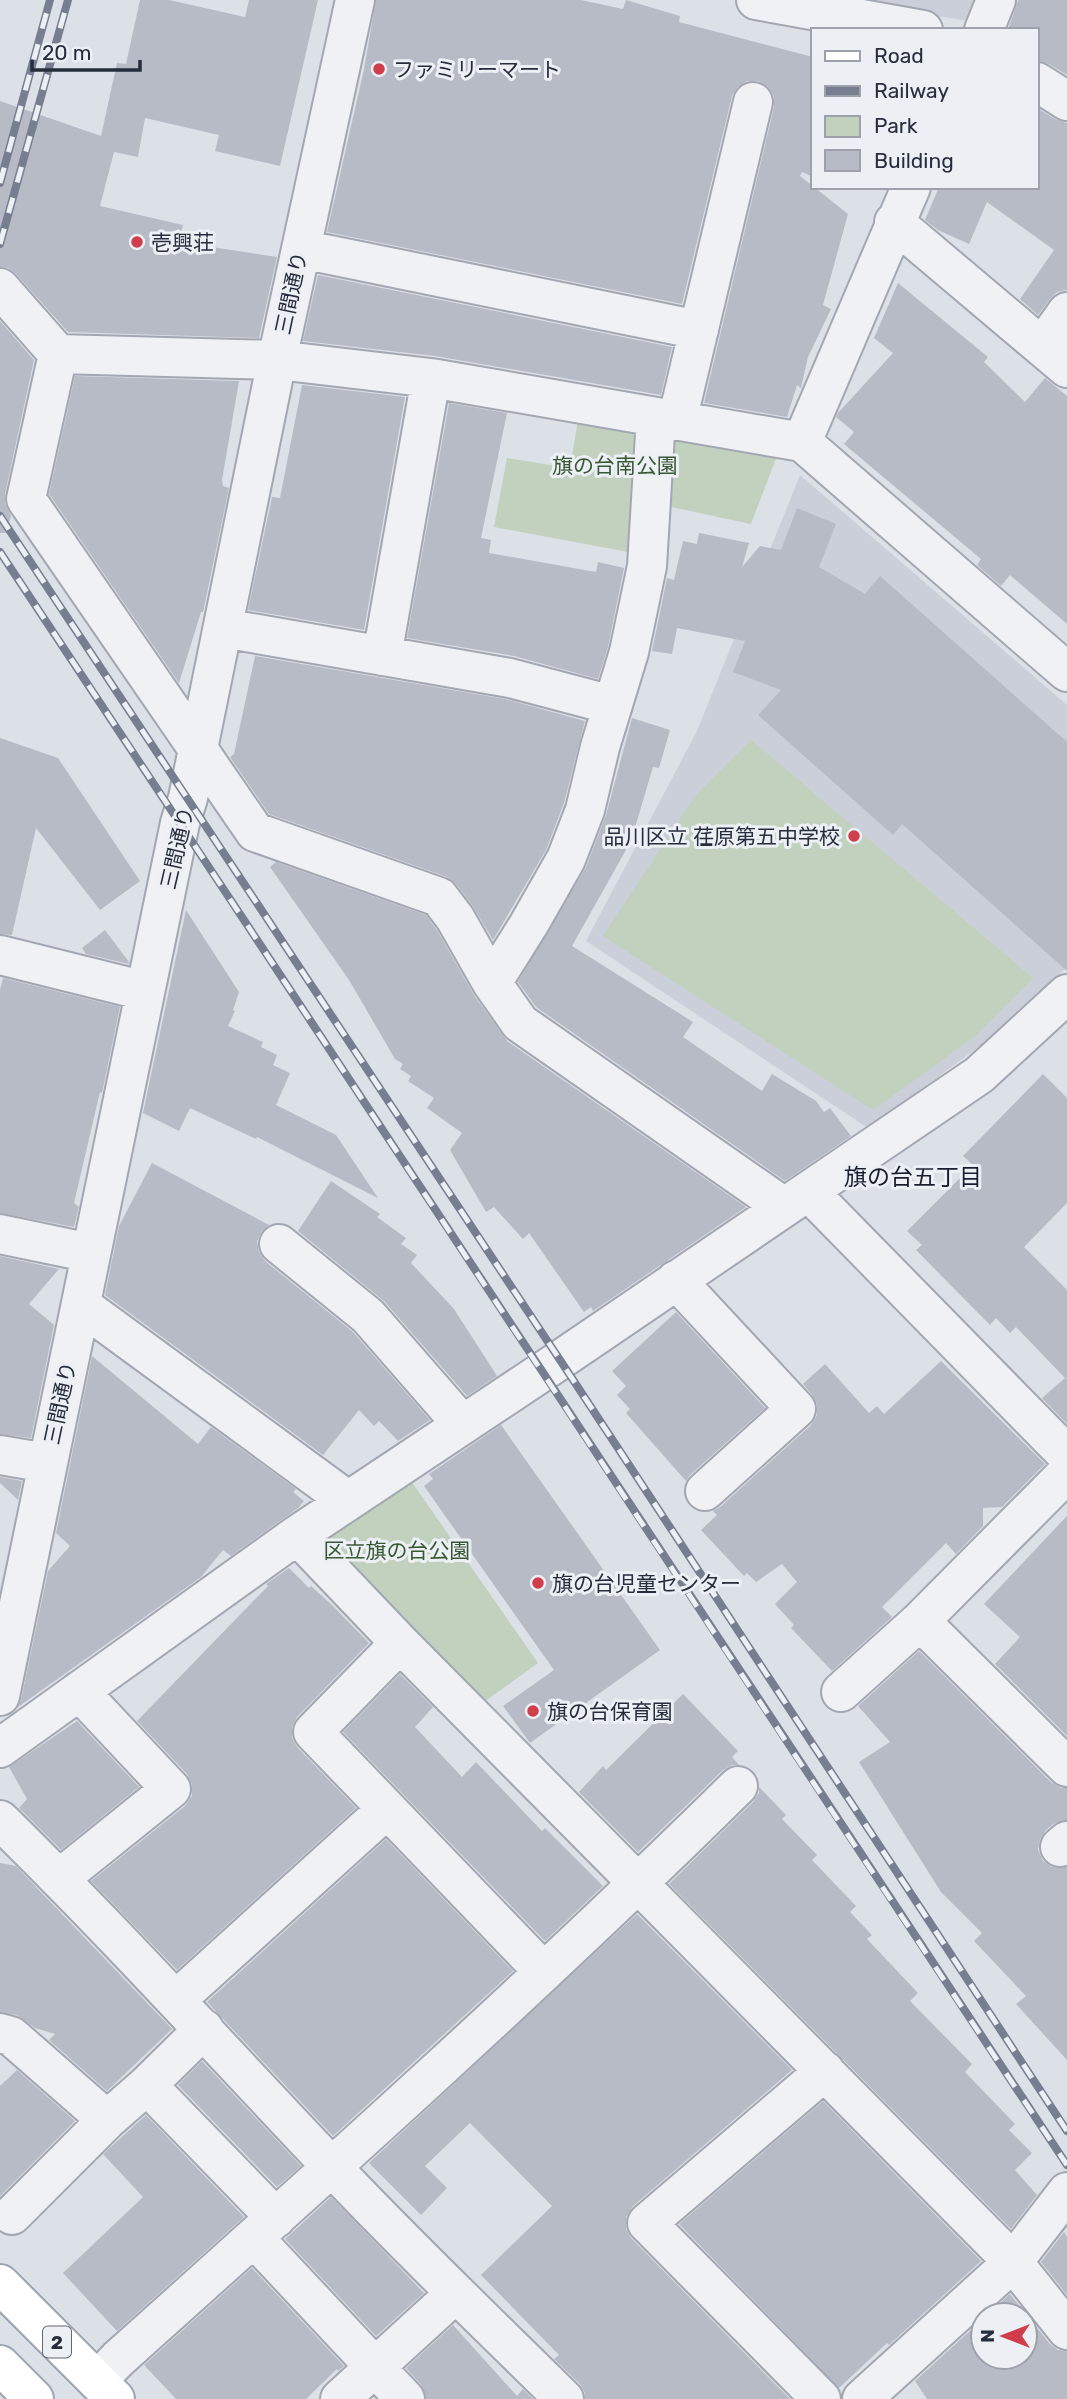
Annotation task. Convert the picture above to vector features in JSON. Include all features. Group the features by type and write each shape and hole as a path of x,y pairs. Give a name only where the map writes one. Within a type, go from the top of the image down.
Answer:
{"main road":[{"name":"2","path":"0,2284 106,2390"}],"street":[{"name":"三間通り","path":"0,1696 180,823 188,798 277,360 355,0"},
{"path":"756,0 912,28"},
{"path":"985,28 996,0"},
{"path":"1039,83 1067,101"},
{"path":"492,983 566,859 585,810 600,747 629,652 647,566 667,419 699,330 753,103"},
{"path":"802,442 910,189"},
{"path":"894,222 1055,358 1067,312"},
{"path":"301,248 699,330"},
{"path":"0,288 58,354 277,360 431,378 802,442 1067,672"},
{"path":"58,354 26,499 255,832 439,897 455,918 492,983 520,1023 796,1199 1067,1455"},
{"path":"382,656 431,378"},
{"path":"223,628 510,678 612,705"},
{"path":"0,955 145,991"},
{"path":"0,1748 347,1500 979,1075 1067,993"},
{"path":"0,1234 91,1253"},
{"path":"279,1244 368,1316 462,1424"},
{"path":"676,1280 796,1409 705,1491"},
{"path":"81,1305 347,1500"},
{"path":"0,1455 47,1464"},
{"path":"841,1692 920,1621 1067,1473"},
{"path":"297,1535 400,1643 1013,2262 1064,2327"},
{"path":"920,1621 1067,1767"},
{"path":"400,1643 313,1732 544,1972"},
{"path":"59,1879 171,1789 79,1691"},
{"path":"106,2390 118,2359 544,1972 639,1884 738,1786"},
{"path":"176,2000 387,1809"},
{"path":"0,1821 204,2029 332,2167 564,2399"},
{"path":"12,2215 107,2120 204,2029"},
{"path":"0,2033 11,2036 107,2120"},
{"path":"821,2399 647,2223 825,2071"},
{"path":"147,2085 265,2228 374,2367 405,2399"},
{"path":"862,2399 1013,2262 1066,2193"},
{"path":"340,2399 456,2293"}],"shaded area":[{"path":"841,0 983,0 974,22"},
{"name":"品川区立 荏原第五中学校","path":"800,475 1067,705 1067,967 991,1038 868,1128 586,941 697,731"}],"green space":[{"name":"旗の台南公園","path":"579,414 780,448 751,524 643,501 639,554 494,527 507,458 570,468"},
{"path":"751,740 1033,978 974,1037 873,1110 603,936 695,796"},
{"name":"区立旗の台公園","path":"409,1478 538,1663 477,1707 315,1540"}],"building":[{"path":"140,0 169,0 245,17 249,0 318,0 280,166 215,151 219,135 145,118 138,157 114,152 100,206 183,225 179,242 277,257 259,338 68,332 16,274 8,268 0,267 0,101 101,136 117,63 126,64"},
{"path":"376,0 581,0 623,9 626,0 680,16 679,22 811,56 811,176 802,172 800,176 811,185 811,189 816,189 848,214 823,305 831,309 808,357 801,388 797,385 787,417 704,403 774,107 774,96 768,87 759,81 747,81 738,87 732,96 682,304 327,232 364,69"},
{"path":"1018,0 1067,0 1067,75 1039,61 1039,28 1009,28"},
{"path":"1039,109 1067,123 1067,290 1057,292 1038,315 1020,299 1054,250 987,202 969,244 938,230 925,220 938,189 1039,189"},
{"path":"318,275 672,347 661,395 435,356 303,341"},
{"path":"898,283 988,357 984,362 1025,402 1045,378 1067,396 1067,624 1010,575 1001,586 977,565 981,559 844,444 854,432 836,417 838,413 893,353 874,338"},
{"path":"0,321 34,360 5,494 5,504 11,516 6,533 0,533"},
{"path":"75,376 239,381 222,480 223,486 229,488 203,612 179,683 49,494"},
{"path":"302,385 405,397 364,630 248,610 272,497 280,498"},
{"path":"449,403 507,413 481,538 491,540 489,553 596,572 598,562 624,568 608,647 598,679 514,656 407,638"},
{"path":"797,508 836,524 819,567 865,594 880,576 1067,742 1067,971 902,824 893,835 758,715 781,690 733,672 745,641 677,628 672,654 652,651 667,578 674,580 683,541 697,544 699,533 749,543 742,567 760,546 781,550"},
{"path":"255,656 505,699 585,721 564,803 546,850 493,940 472,905 447,877 269,814 230,757 234,754"},
{"path":"632,718 670,730 659,768 653,767 631,841 572,946 693,1022 683,1037 762,1091 772,1074 816,1101 824,1112 830,1108 851,1136 785,1181 536,1007 518,982 586,867 606,815"},
{"path":"0,738 58,758 140,881 100,910 36,828 12,935 0,934"},
{"path":"276,862 426,915 474,995 507,1041 746,1207 593,1311 591,1307 584,1312 529,1233 523,1239 494,1207 486,1212 450,1150 462,1133 427,1108 434,1098 408,1081 411,1076 400,1069 403,1064 395,1059 349,980 270,867"},
{"path":"186,910 239,992 228,1026 263,1042 261,1047 277,1055 273,1065 290,1073 276,1105 336,1135 378,1198 257,1137 256,1139 190,1108 179,1131 143,1113"},
{"path":"105,930 129,964 86,954 82,948"},
{"path":"3,978 120,1007 102,1093 100,1092 74,1203 79,1207 74,1227 0,1213 0,990"},
{"path":"1043,1074 1067,1098 1067,1203 1024,1247 1067,1290 1067,1424 1042,1398 1065,1378 1016,1327 1010,1333 996,1318 990,1325 916,1250 922,1245 907,1231 973,1165 963,1156"},
{"path":"152,1163 269,1225 257,1241 259,1252 265,1261 353,1332 430,1420 398,1441 379,1421 374,1426 359,1410 323,1455 105,1295 119,1226"},
{"path":"331,1181 380,1214 377,1217 406,1238 401,1244 417,1255 411,1263 454,1309 497,1376 467,1396 384,1301 298,1231"},
{"path":"0,1256 59,1269 29,1304 54,1325 31,1438 0,1434"},
{"path":"676,1312 765,1408 686,1481 626,1413 630,1409 617,1395 626,1386 612,1371"},
{"path":"92,1356 198,1444 211,1427 296,1489 293,1492 304,1501 231,1556 223,1550 201,1577 18,1707 48,1571 70,1546 56,1533"},
{"path":"941,1361 1045,1464 1002,1507 983,1508 983,1526 956,1554 946,1543 882,1607 892,1617 832,1671 791,1628 794,1625 775,1604 797,1582 782,1564 756,1582 747,1573 744,1576 701,1530 717,1515 713,1511 811,1425 817,1415 817,1405 803,1384 825,1364 869,1413 877,1406 884,1414"},
{"path":"501,1425 660,1650 530,1743 503,1706 554,1670 424,1486 433,1479 429,1474"},
{"path":"0,1477 22,1481 18,1500 0,1483"},
{"path":"1067,1516 1067,1736 995,1664 1020,1637 984,1604"},
{"path":"289,1568 333,1606 369,1643 297,1717 292,1727 292,1738 297,1747 356,1808 177,1970 91,1881 185,1806 192,1796 192,1784 187,1774 137,1721 268,1586 266,1584"},
{"path":"919,1651 1052,1783 1067,1788 1067,1820 1053,1824 1046,1830 1040,1839 1038,1850 1043,1861 1052,1867 1067,1867 1067,2060 1016,2004 1026,1996 974,1941 982,1933 941,1892 859,1762 890,1742 858,1706"},
{"path":"400,1674 433,1707 415,1727 462,1777 476,1762 542,1831 545,1828 603,1886 545,1941 343,1732"},
{"path":"683,1694 738,1751 732,1757 739,1765 723,1770 638,1852 579,1792 603,1766 606,1770"},
{"path":"77,1721 139,1787 61,1850 19,1808 27,1799 9,1767"},
{"path":"759,1787 786,1815 782,1819 817,1855 812,1860 856,1906 850,1912 872,1935 867,1939 918,1993 910,2001 972,2064 965,2072 1015,2124 1009,2130 1032,2153 1015,2170 1037,2195 1011,2229 669,1884 753,1802 759,1793"},
{"path":"386,1839 513,1971 333,2136 207,2002"},
{"path":"0,1863 16,1866 172,2029 107,2091 49,2040 55,2034 35,2028 17,2015 0,2012"},
{"path":"637,1914 792,2070 633,2206 626,2217 626,2229 631,2238 790,2399 585,2399 580,2384 554,2359 559,2355 481,2275 552,2206 470,2123 425,2166 447,2188 421,2215 369,2163"},
{"path":"202,2061 301,2166 277,2187 178,2085"},
{"path":"17,2070 75,2121 0,2196 0,2086"},
{"path":"823,2101 981,2261 839,2388 679,2224"},
{"path":"146,2115 244,2217 117,2331 63,2273 143,2197 103,2154"},
{"path":"331,2197 424,2293 376,2336 285,2239"},
{"path":"1064,2232 1067,2237 1067,2295 1041,2262"},
{"path":"252,2268 344,2366 338,2371 337,2369 306,2399 176,2399 144,2365"},
{"path":"1010,2294 1016,2301 1002,2301"},
{"path":"453,2325 517,2396 523,2389 533,2399 426,2399 421,2385 406,2368"},
{"path":"1039,2330 1058,2350 1067,2351 1067,2399 927,2399 915,2381 969,2332 969,2371 1039,2371"}],"railway":[{"path":"0,183 50,0"},
{"path":"0,244 68,0"},
{"path":"0,516 1067,2131"},
{"path":"0,552 1067,2165"}],"place":[{"name":"ファミリーマート","path":"379,69"},
{"name":"壱興荘","path":"137,242"},
{"name":"品川区立 荏原第五中学校","path":"854,836"},
{"name":"旗の台児童センター","path":"538,1583"},
{"name":"旗の台保育園","path":"533,1711"}],"district":[{"name":"旗の台五丁目","path":"913,1177"}]}
